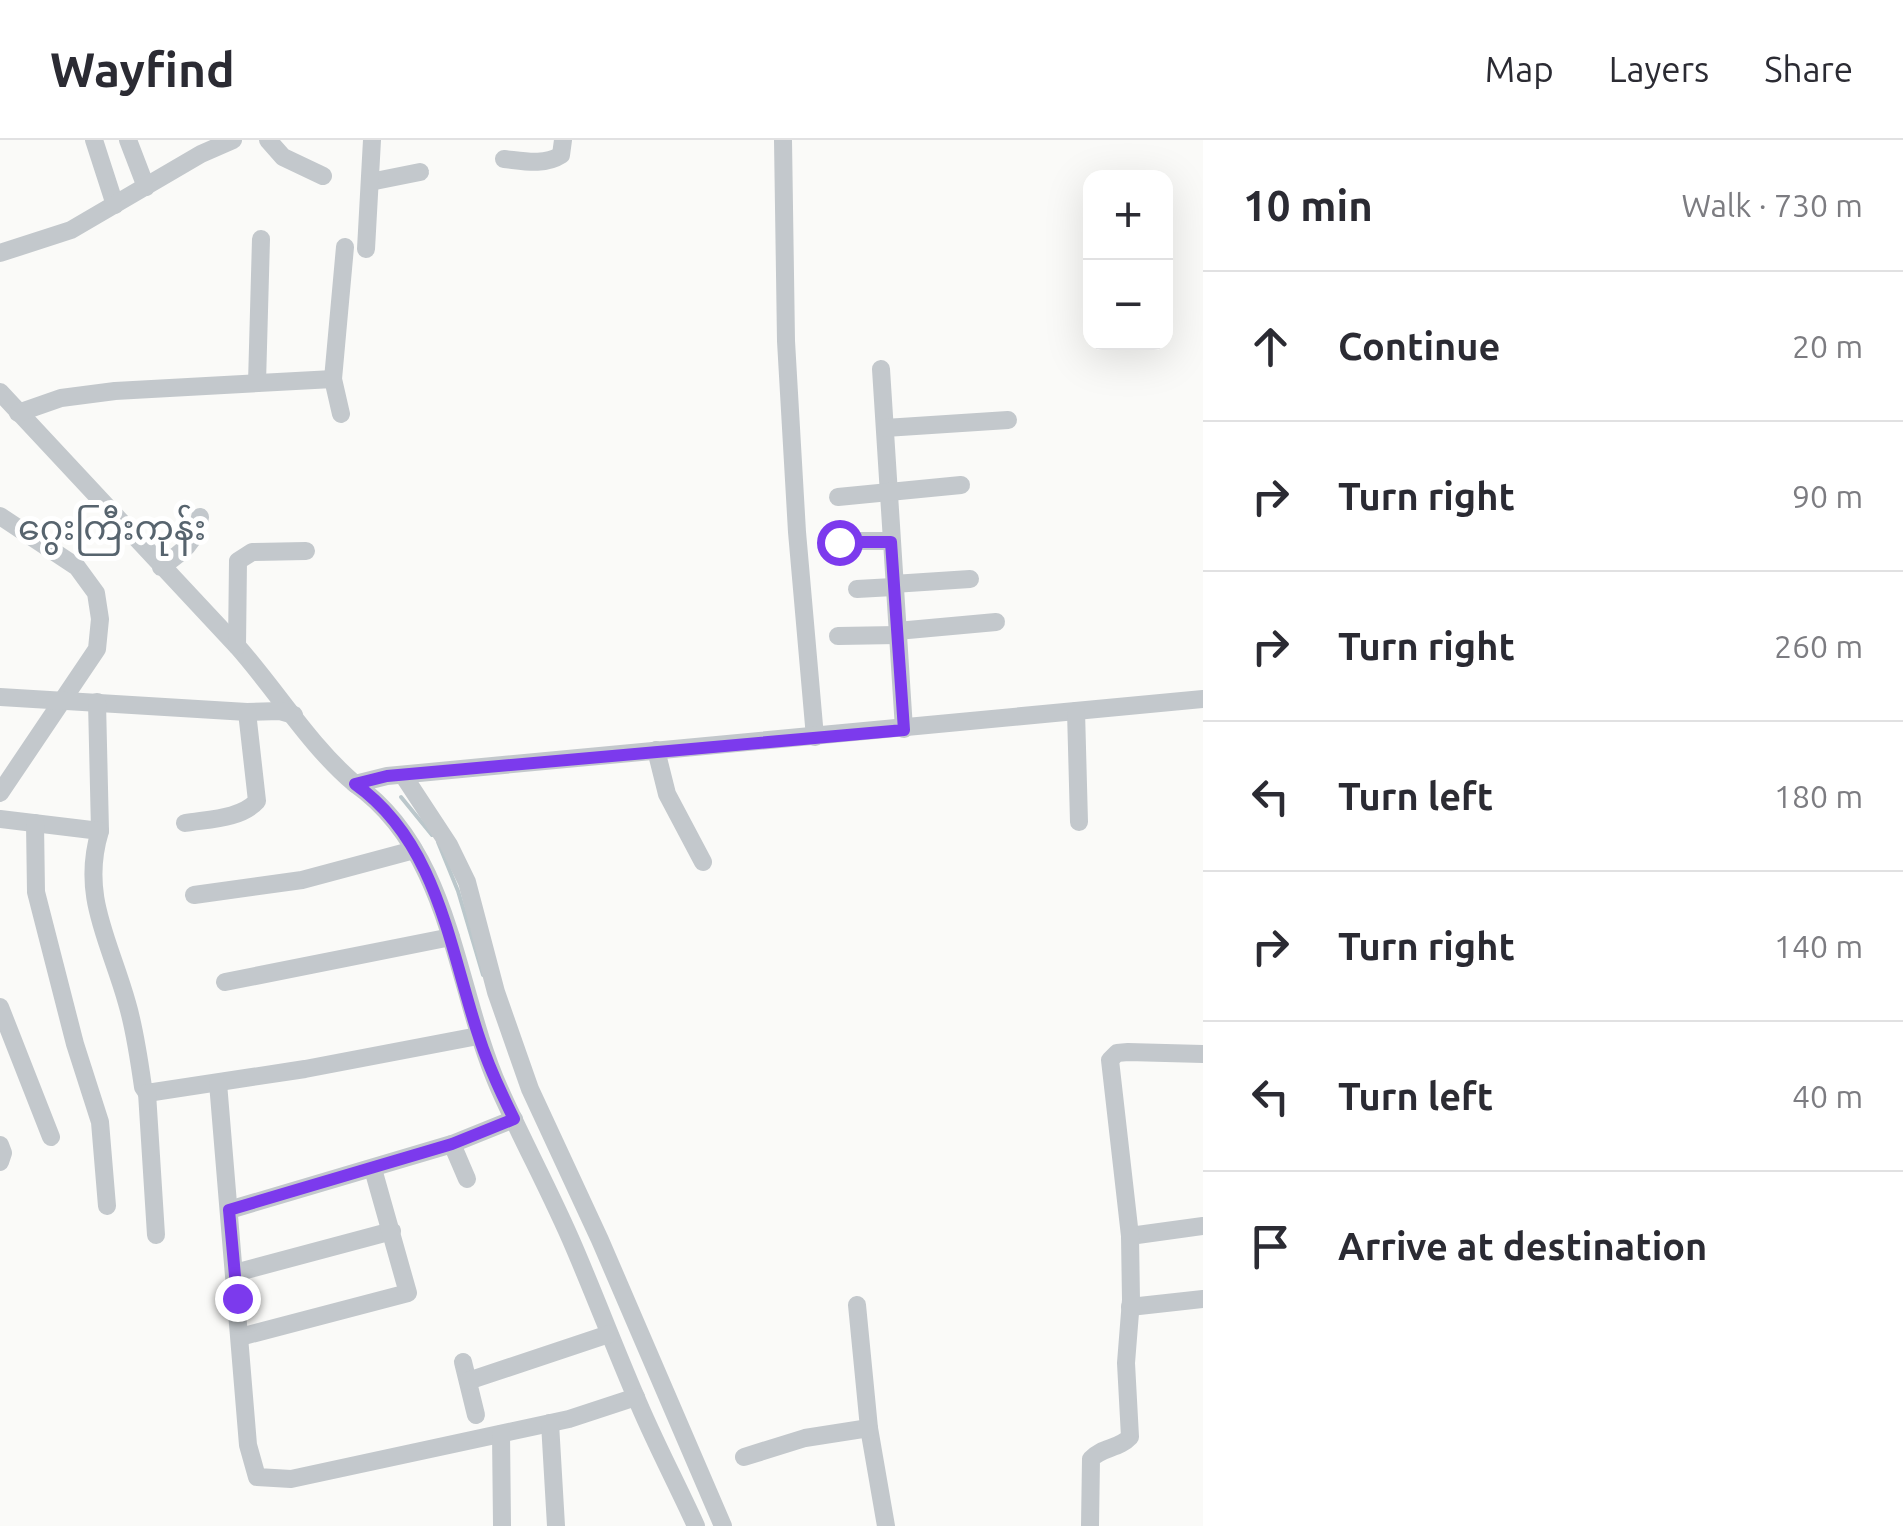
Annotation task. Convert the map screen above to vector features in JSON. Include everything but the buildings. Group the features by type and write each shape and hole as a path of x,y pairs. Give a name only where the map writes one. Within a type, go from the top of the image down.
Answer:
{"street":[{"path":"94,140 115,205"},
{"path":"128,140 146,187"},
{"path":"0,252 72,230 146,187 199,147 233,140"},
{"path":"268,140 282,158 324,176"},
{"path":"366,249 372,140"},
{"path":"504,159 555,160 562,155 563,140"},
{"path":"783,140 797,532 815,738"},
{"path":"370,182 420,172"},
{"path":"257,383 261,239"},
{"path":"341,414 333,379 345,247"},
{"path":"881,368 904,730"},
{"path":"18,413 61,398 115,391 333,379"},
{"path":"0,392 237,646 319,748 372,797 414,850 439,902 478,1036 696,1526"},
{"path":"885,428 1008,420"},
{"path":"838,497 961,485"},
{"path":"0,516 77,567 96,592 100,620 97,648 1,790"},
{"path":"161,567 194,539 200,517"},
{"path":"839,542 891,542"},
{"path":"237,646 238,561 252,552 306,551"},
{"path":"857,589 970,580"},
{"path":"838,636 996,622"},
{"path":"0,697 280,711 294,715"},
{"path":"355,784 403,775 1203,699"},
{"path":"97,702 100,831 91,866 94,897 126,1000 147,1093 156,1235"},
{"path":"1076,711 1079,822"},
{"path":"186,823 234,814 257,801 247,712"},
{"path":"656,750 667,794 704,862"},
{"path":"403,775 449,846 466,882 496,992 530,1089 724,1526"},
{"path":"0,819 100,831"},
{"path":"35,823 36,892 100,1122 107,1206"},
{"path":"194,895 302,880 414,850"},
{"path":"225,982 451,937"},
{"path":"0,1007 51,1137"},
{"path":"147,1093 305,1070 478,1036"},
{"path":"1090,1526 1091,1459 1097,1452 1122,1446 1130,1437 1126,1362 1130,1236 1110,1060 1117,1053 1128,1052 1203,1054"},
{"path":"218,1082 248,1446 257,1476 291,1479 550,1423 636,1397"},
{"path":"229,1210 452,1144 514,1119"},
{"path":"452,1144 468,1179"},
{"path":"0,1145 0,1162"},
{"path":"240,1337 408,1293 374,1168"},
{"path":"1130,1236 1203,1226"},
{"path":"235,1273 392,1231"},
{"path":"1130,1307 1203,1299"},
{"path":"857,1306 870,1428 886,1526"},
{"path":"468,1381 609,1334"},
{"path":"463,1362 476,1415"},
{"path":"550,1423 556,1526"},
{"path":"744,1457 805,1438 870,1428"},
{"path":"501,1434 502,1525"}],"waterway":[{"path":"401,797 432,835"},
{"path":"438,842 458,891 483,975"}],"district":[{"name":"ဂွေးကြီးကုန်း","path":"112,527"}],"route":[{"path":"237,1298 229,1210 452,1144 514,1119 478,1036 439,902 414,850 392,819 355,784 387,776 904,730 891,542 839,542"}]}
